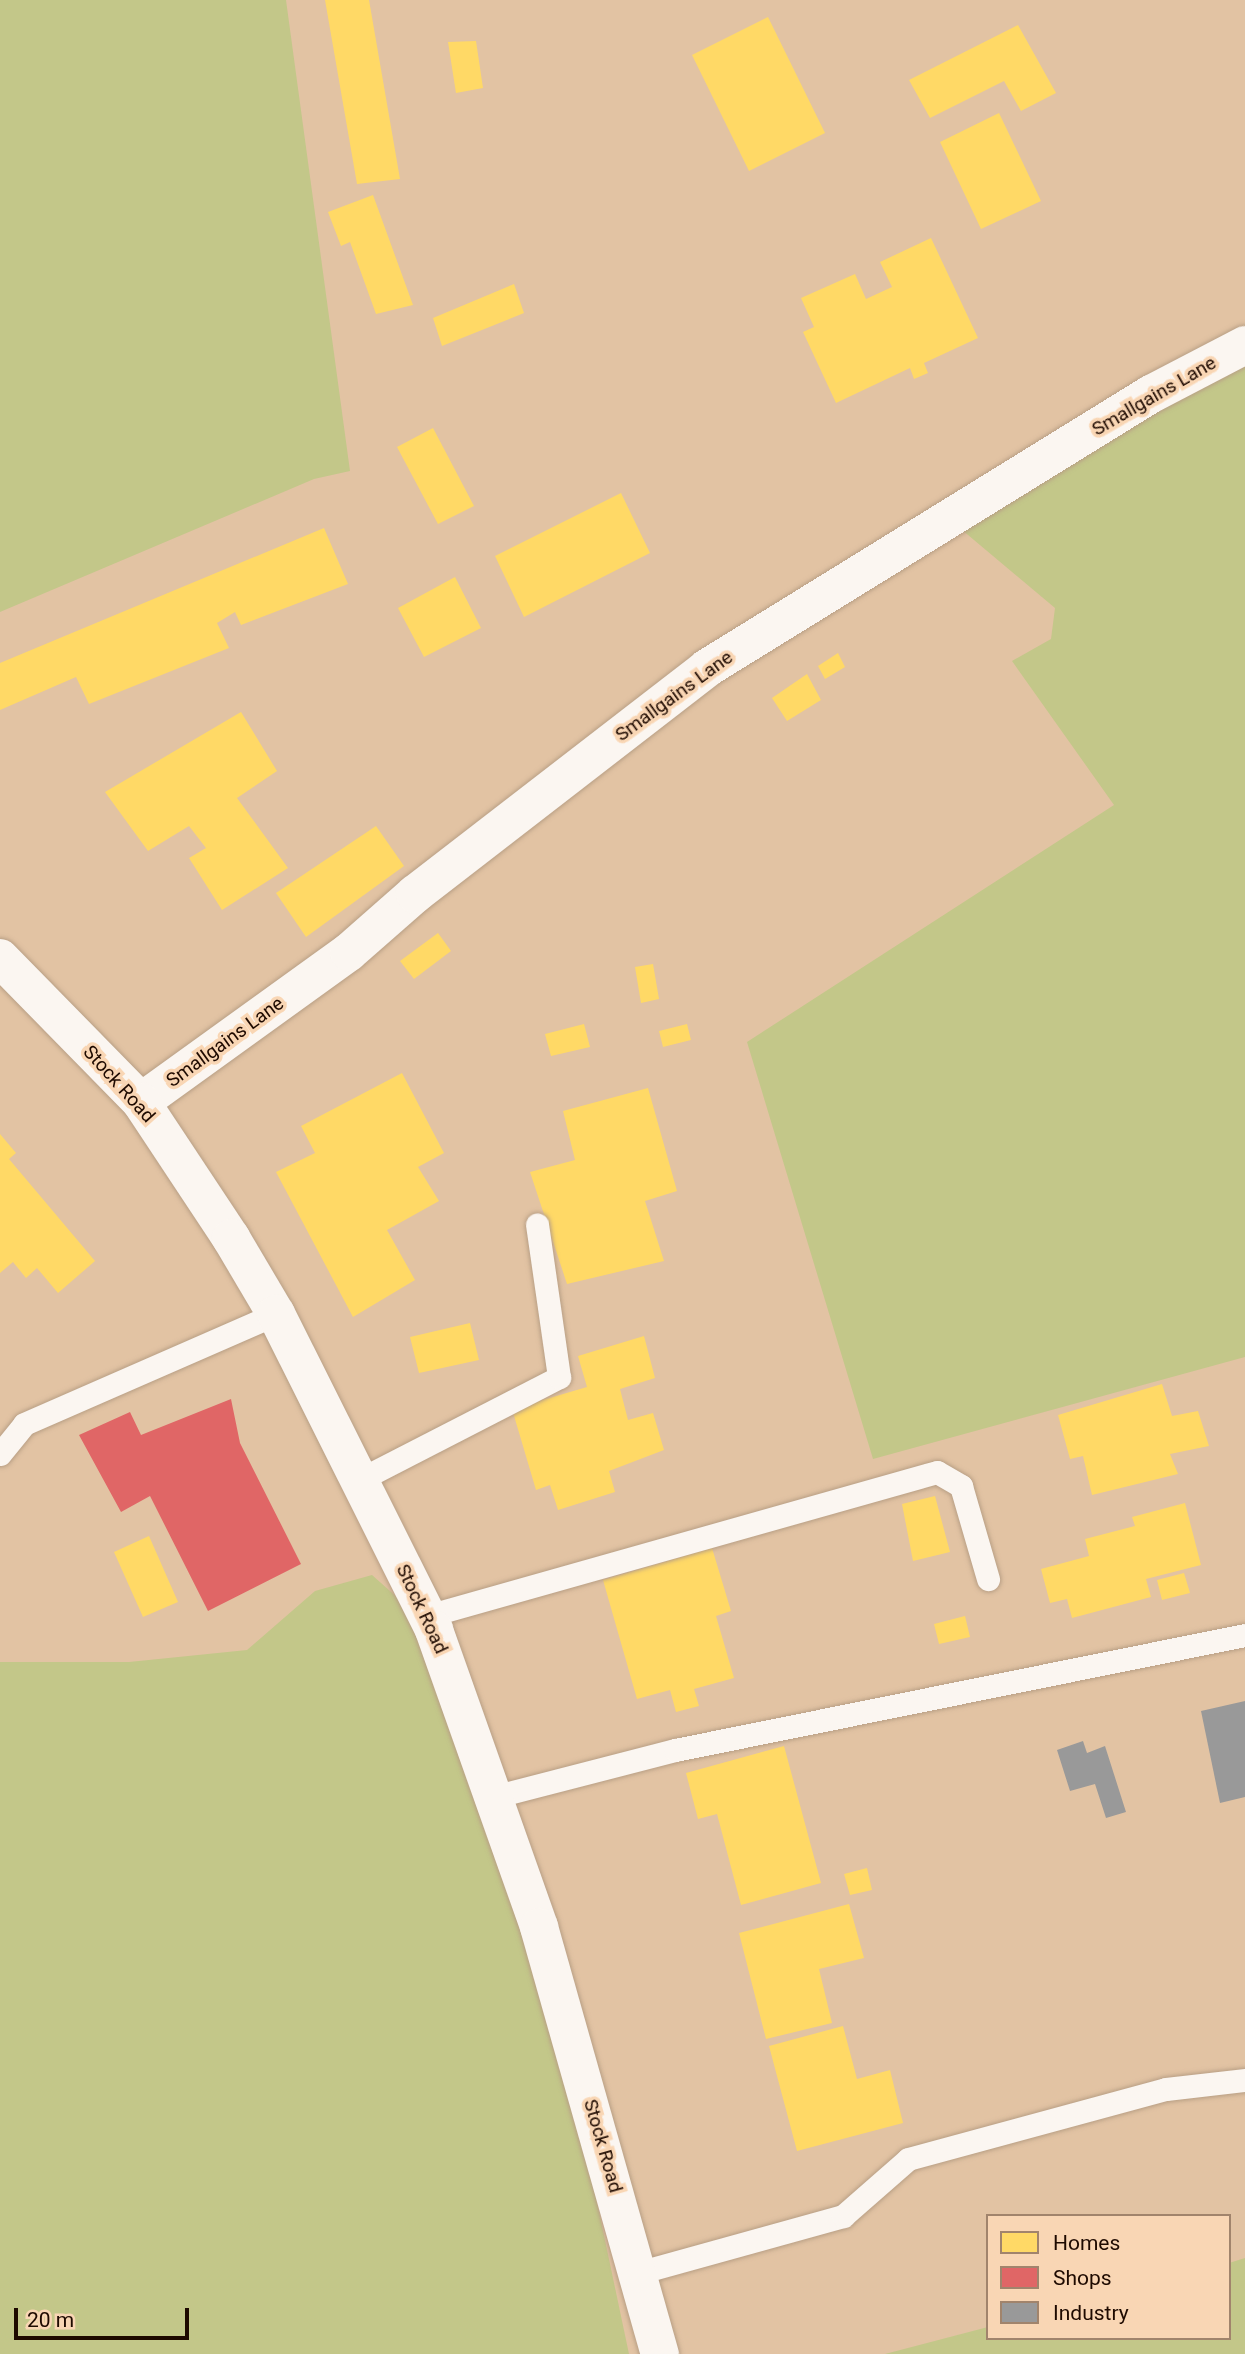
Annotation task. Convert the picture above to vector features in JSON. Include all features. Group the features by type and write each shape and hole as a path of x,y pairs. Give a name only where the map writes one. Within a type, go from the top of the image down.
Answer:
{"main road":[{"name":"Smallgains Lane","path":"141,1102 349,952 415,894 707,668 1151,394 1245,345"},
{"name":"Stock Road","path":"0,958 141,1102 276,1314 427,1616 493,1797 641,2273 660,2354"}],"lane":[{"path":"359,1480 559,1377 537,1225"},
{"path":"0,1454 23,1424 276,1314"},
{"path":"427,1616 937,1472 961,1486 988,1579"},
{"path":"493,1797 676,1750 1245,1634"},
{"path":"641,2273 842,2216 908,2159 1166,2089 1245,2080"}],"green space":[{"path":"0,0 286,0 350,471 314,479 0,612"},
{"path":"1245,345 1245,1357 873,1459 747,1042 1114,805 1012,661 1051,639 1055,608 949,519"},
{"path":"372,1575 434,1630 539,1927 629,2354 0,2354 0,1662 129,1662 247,1650 315,1591"},
{"path":"1245,2258 1245,2354 885,2354 986,2328 986,2340 1231,2340 1231,2262"}],"building: Homes":[{"path":"325,0 369,0 400,179 357,184"},
{"path":"768,17 825,133 749,171 692,55"},
{"path":"1018,25 1056,93 1021,111 1004,81 930,118 909,80"},
{"path":"476,41 483,88 456,93 448,42"},
{"path":"999,113 1041,201 981,229 940,142"},
{"path":"373,195 413,305 376,314 350,242 341,246 328,212"},
{"path":"931,238 978,338 924,363 928,373 914,379 910,368 836,403 803,332 814,327 801,298 855,274 866,299 892,287 880,262"},
{"path":"514,284 524,313 442,346 433,318"},
{"path":"433,428 474,506 438,524 397,447"},
{"path":"621,493 650,553 524,617 495,556"},
{"path":"324,528 348,584 241,625 235,612 217,623 229,648 89,704 76,677 0,710 0,663"},
{"path":"455,577 481,628 424,657 398,608"},
{"path":"838,653 845,667 825,679 818,666"},
{"path":"807,674 821,700 787,721 772,698"},
{"path":"241,712 277,771 237,798 288,868 222,910 189,858 206,848 189,826 148,851 105,792"},
{"path":"376,826 404,866 306,937 276,893"},
{"path":"438,933 451,951 414,979 400,961"},
{"path":"653,964 659,999 641,1003 635,967"},
{"path":"584,1024 590,1047 551,1056 545,1034"},
{"path":"687,1024 691,1040 663,1047 659,1031"},
{"path":"402,1073 444,1153 418,1167 439,1201 387,1230 415,1280 353,1317 276,1172 315,1153 301,1126"},
{"path":"648,1088 677,1191 645,1201 664,1261 567,1284 530,1172 575,1160 563,1111"},
{"path":"0,1134 16,1153 9,1159 95,1261 58,1293 37,1268 26,1278 13,1262 0,1273"},
{"path":"470,1323 479,1360 419,1373 410,1337"},
{"path":"644,1336 655,1378 620,1389 628,1420 653,1413 664,1450 609,1471 615,1492 558,1510 550,1485 536,1490 512,1409 587,1387 578,1356"},
{"path":"1162,1384 1172,1416 1198,1411 1209,1446 1170,1454 1178,1474 1092,1495 1083,1456 1070,1459 1058,1415"},
{"path":"935,1496 950,1552 913,1561 902,1504"},
{"path":"1185,1503 1201,1565 1146,1579 1151,1597 1072,1618 1067,1599 1050,1603 1041,1569 1089,1556 1085,1539 1135,1526 1132,1517"},
{"path":"149,1536 178,1602 143,1617 114,1552"},
{"path":"712,1548 731,1611 716,1616 734,1678 694,1689 699,1706 676,1712 670,1690 637,1699 603,1580"},
{"path":"1184,1573 1190,1593 1162,1600 1157,1580"},
{"path":"965,1616 970,1637 939,1644 934,1624"},
{"path":"784,1746 821,1883 741,1905 717,1814 698,1819 686,1773"},
{"path":"867,1868 872,1890 850,1895 844,1874"},
{"path":"849,1904 864,1958 819,1969 832,2023 766,2039 739,1933"},
{"path":"843,2026 857,2079 890,2070 903,2123 797,2151 769,2046"}],"building: Shops":[{"path":"231,1399 240,1443 301,1564 208,1611 150,1496 121,1512 79,1435 130,1412 141,1435"}],"building: Industry":[{"path":"1245,1701 1245,1797 1220,1803 1201,1711"},
{"path":"1083,1741 1087,1753 1105,1746 1126,1812 1106,1818 1095,1784 1070,1791 1057,1750"}]}
